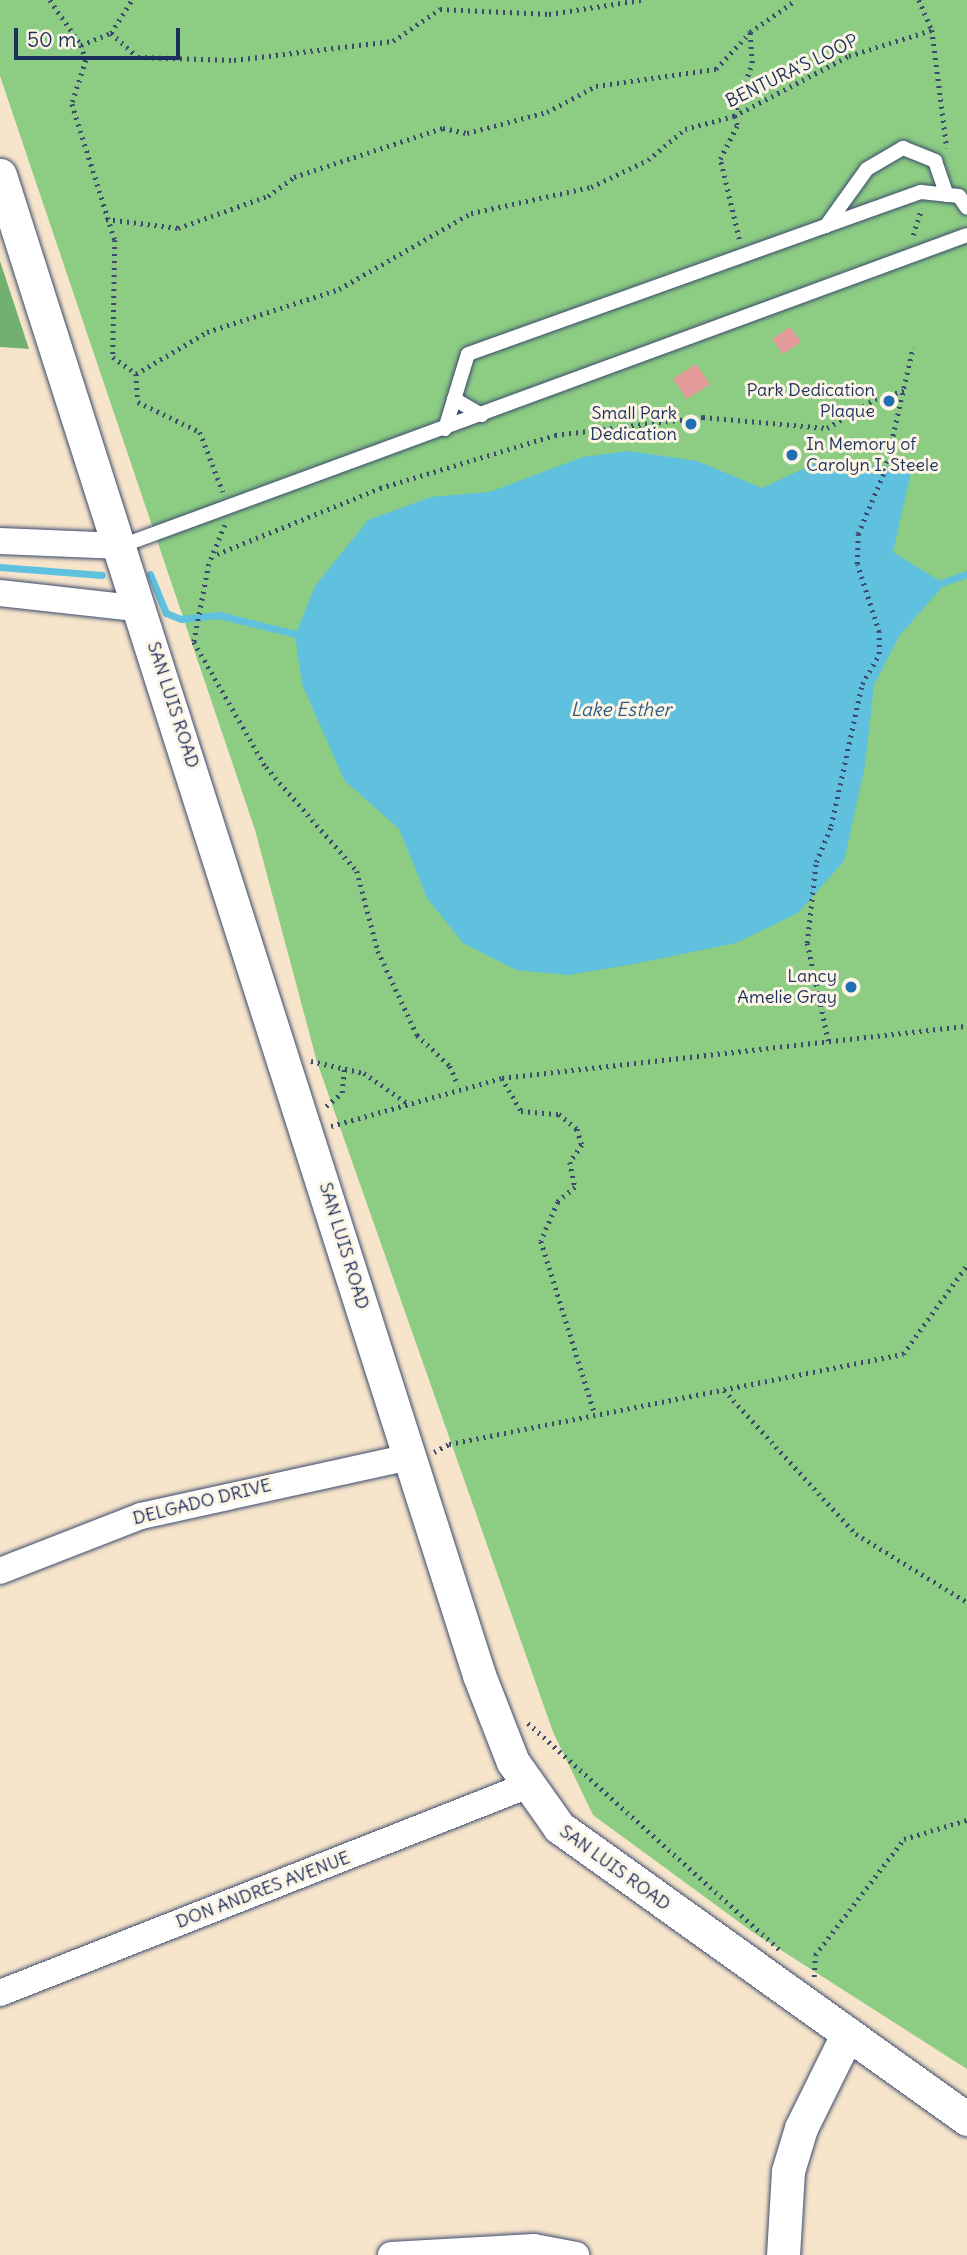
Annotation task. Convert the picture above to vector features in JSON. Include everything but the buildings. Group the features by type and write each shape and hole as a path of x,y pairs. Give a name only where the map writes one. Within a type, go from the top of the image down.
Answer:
{"street":[{"name":"SAN LUIS ROAD","path":"0,175 142,609 322,1127 427,1453 479,1675 526,1786 559,1827 967,2119"},
{"path":"0,541 121,546"},
{"path":"0,593 142,609"},
{"name":"DELGADO DRIVE","path":"0,1571 141,1516 427,1453"},
{"name":"DON ANDRES AVENUE","path":"0,1993 526,1786"},
{"path":"783,2255 788,2171 801,2128 847,2035"},
{"path":"391,2255 534,2247 576,2255"}],"lane":[{"path":"826,226 867,169 903,148 935,161 947,195"},
{"path":"445,429 468,354 921,192 959,196 967,208"},
{"path":"121,546 228,511 482,415 908,261 967,235"},
{"path":"454,399 482,415"}],"path":[{"path":"50,0 81,45 86,60 72,104 105,219 115,240 113,357 136,374 138,402 200,432 228,511 216,554 209,564 194,642 266,767 357,871 378,950 416,1035 450,1066 458,1085"},
{"path":"81,45 111,33 131,0"},
{"path":"111,33 138,57 234,60 393,41 440,9 549,13 642,0"},
{"name":"BENTURA'S LOOP","path":"105,219 177,228 268,195 294,177 443,128 467,133 547,112 596,86 716,69 750,33 796,0"},
{"path":"919,0 932,30 946,120 942,137 935,149"},
{"name":"BENTURA'S LOOP","path":"136,374 207,332 340,289 471,213 591,187 649,160 685,129 734,117 849,56 932,30"},
{"path":"747,250 733,231 720,159 737,125 734,117 752,63 750,33"},
{"path":"942,137 952,159"},
{"path":"908,261 922,220 921,192"},
{"path":"828,1041 812,983 807,943 816,862 831,827 862,684 880,654 879,632 857,564 858,534 904,405 914,347"},
{"path":"216,554 380,488 555,435 642,420 703,417 827,428 875,399 906,390"},
{"path":"322,1127 408,1103 458,1085 502,1078 967,1026"},
{"path":"310,1072 306,1060 364,1073 408,1103"},
{"path":"322,1127 342,1093 344,1069"},
{"path":"502,1078 521,1111 559,1114 577,1129 582,1145 570,1162 576,1187 558,1202 541,1241 595,1414"},
{"path":"318,1097 322,1127"},
{"path":"427,1453 595,1414 903,1354 967,1265"},
{"path":"724,1390 856,1534 967,1602"},
{"path":"525,1720 789,1958"},
{"path":"813,1975 815,1955 904,1839 967,1820"},
{"path":"805,1969 813,1975 820,1987"}],"green space":[{"path":"0,0 967,0 967,2069 754,1933 593,1815 553,1732 317,1062 255,830 0,76"},
{"path":"0,261 29,349 0,347"}],"water":[{"name":"Lake Esther","path":"629,451 697,461 762,488 818,462 912,468 893,552 945,584 900,635 874,685 865,766 844,861 798,913 736,943 634,964 568,975 516,970 463,943 427,898 399,829 344,780 302,684 295,636 315,586 368,520 431,497 489,492 583,457"}],"waterway":[{"path":"0,567 102,575"},
{"path":"150,574 166,613 181,619 219,615 304,636"},
{"path":"935,585 967,574"}],"place":[{"name":"Park Dedication Plaque","path":"889,401"},
{"name":"Small Park Dedication","path":"691,424"},
{"name":"In Memory of Carolyn I. Steele","path":"792,455"},
{"name":"Lancy Amelie Gray","path":"851,987"}]}
